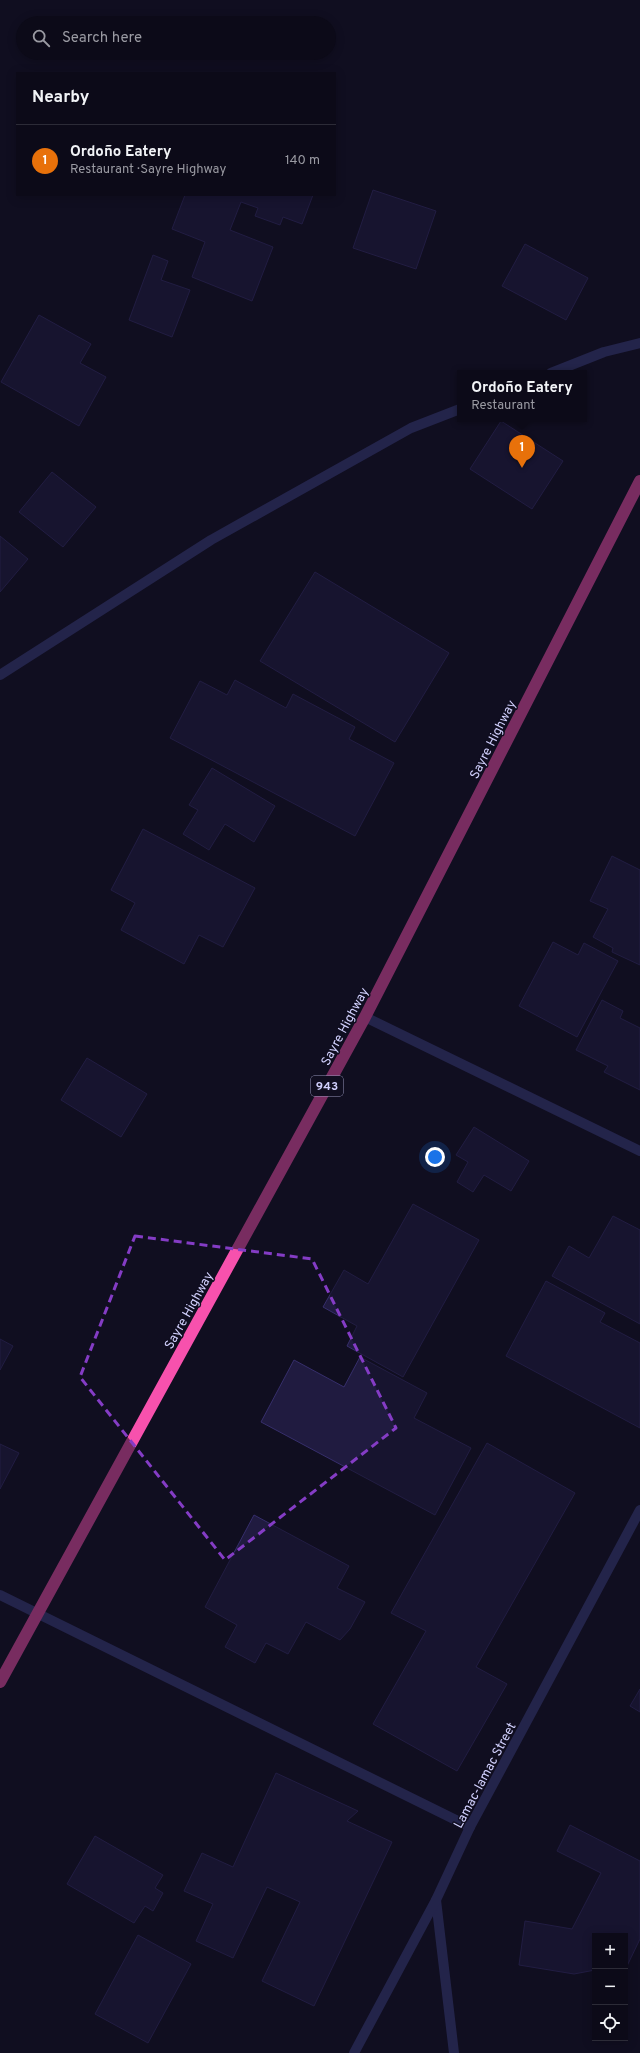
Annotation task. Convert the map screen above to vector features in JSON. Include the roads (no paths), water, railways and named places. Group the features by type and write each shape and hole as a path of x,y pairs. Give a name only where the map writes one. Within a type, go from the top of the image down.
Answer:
{"highway":[{"name":"Sayre Highway","path":"0,1682 366,1017 640,481"}],"street":[{"path":"559,370 604,352 640,343"},
{"path":"0,675 211,540 411,428 457,410"},
{"path":"366,1017 640,1150"},
{"name":"Lamac-lamac Street","path":"354,2053 436,1900 470,1827 640,1510"},
{"path":"0,1595 470,1827"},
{"path":"436,1900 454,2053"}],"place":[{"name":"Ordoño Eatery","path":"522,468"}]}
